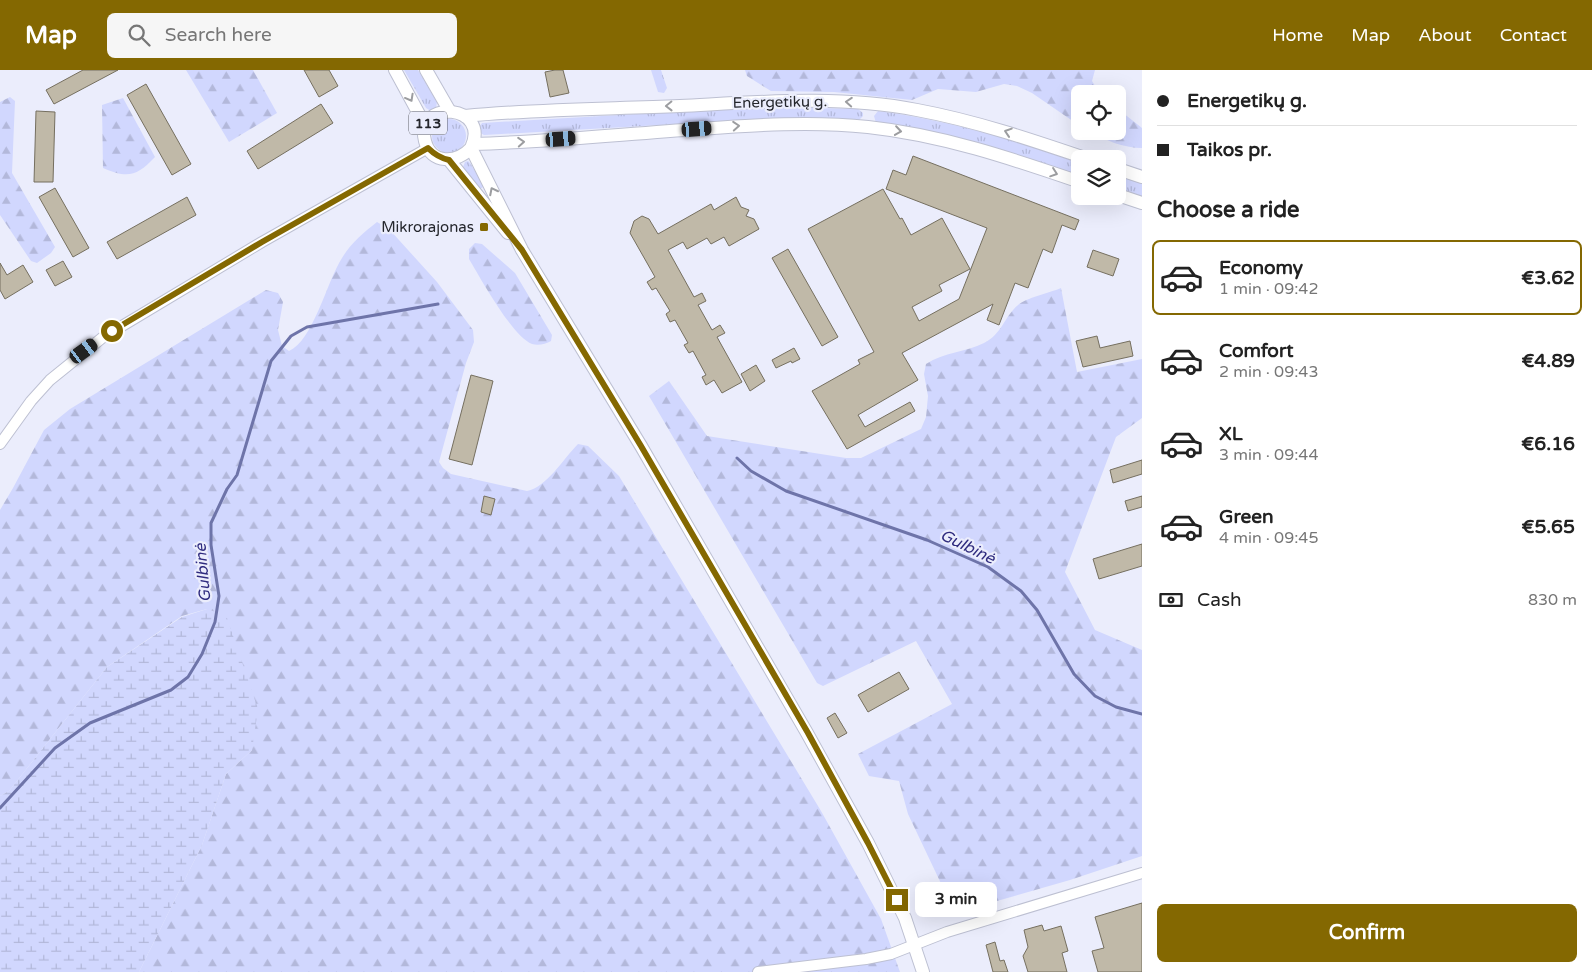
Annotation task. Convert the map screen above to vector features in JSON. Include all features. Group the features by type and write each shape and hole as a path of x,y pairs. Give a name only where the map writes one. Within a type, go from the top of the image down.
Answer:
{"main road":[{"path":"394,70 426,126"},
{"path":"426,70 450,110"},
{"name":"Energetikų g.","path":"465,116 758,101 830,101 917,110 987,126 1071,153"},
{"path":"867,127 869,104"},
{"name":"113","path":"522,250 449,160 441,158 428,148 425,142 426,126 435,115 450,110 458,112 465,116 474,129 472,146 522,250 641,446 808,733 888,882 905,918 923,972"},
{"name":"Energetikų g.","path":"472,146 752,125 827,124 919,134 994,153 1071,179"},
{"path":"449,160 458,159 465,155 472,146"},
{"path":"1126,172 1142,177"},
{"path":"1126,197 1142,203"}],"street":[{"path":"0,444 31,400 50,380 102,338 262,242 428,148"},
{"path":"758,972 866,959 891,954 947,932 1142,873"}],"green space":[{"path":"186,70 253,70 277,113 229,142"},
{"path":"404,70 418,70 437,102 436,108 431,111 426,108"},
{"path":"651,70 661,70 667,88 664,93 658,92"},
{"path":"745,70 1095,70 1092,81 1094,85 1071,85 1071,120 1032,93 1017,86 1004,84 976,92 938,89 912,100 834,92 771,91 747,76"},
{"path":"10,97 15,101 12,173 55,247 51,253 37,263 31,261 0,215 0,102"},
{"path":"123,98 155,157 143,168 132,174 119,174 103,168 102,105"},
{"path":"779,107 858,109 863,113 863,116 858,121 747,120 484,135 478,129 482,123"},
{"path":"878,111 904,115 955,125 1005,139 1071,159 1071,175 876,123 874,116"},
{"path":"1126,115 1142,128 1142,148 1108,140 1126,140"},
{"path":"449,119 456,120 461,124 465,129 465,143 461,148 456,152 449,153 442,152 437,148 433,143 432,136 433,129 437,124 442,120"},
{"path":"468,161 484,185 482,188 463,167 465,162"},
{"path":"1126,178 1142,184 1142,197 1126,192"},
{"path":"377,222 389,229 437,282 473,330 474,342 466,363 439,462 443,468 451,474 527,491 548,478 578,444 588,446 619,476 821,811 881,919 900,972 139,972 202,845 226,774 252,750 207,609 182,616 107,667 9,791 0,796 0,510 44,430 70,409 266,290 278,293 283,302 278,330 282,346 289,351 298,345 312,323 336,268 349,248"},
{"path":"475,243 482,244 515,273 552,335 551,341 537,345 532,344 524,339 506,319 469,259 469,249"},
{"path":"1061,288 1077,372 1142,359 1142,418 1116,437 1065,572 1095,630 1142,650 1142,856 1070,880 955,913 908,814 899,781 869,776 858,754 952,704 916,641 823,686 817,683 649,396 669,381 707,436 846,458 861,458 921,429 926,417 928,396 924,374 926,364 940,357 984,343 995,335 1013,310 1022,302"},
{"path":"207,609 227,618 258,709 252,750 226,774 202,845 139,972 0,972 0,796 9,791 107,667 182,617"}],"building":[{"path":"83,70 118,70 54,104 46,90"},
{"path":"304,70 329,70 338,86 319,97"},
{"path":"563,70 569,93 550,97 545,72"},
{"path":"146,84 191,164 172,175 127,95"},
{"path":"321,104 333,123 258,169 247,151"},
{"path":"36,111 55,112 53,182 34,182"},
{"path":"913,156 1079,220 1075,230 1062,225 1052,253 1043,249 1028,288 1015,283 999,325 987,320 993,304 902,353 918,380 858,415 865,427 910,402 915,411 847,449 812,391 860,364 858,360 874,352 808,229 883,189 911,235 942,218 970,269 939,285 942,291 912,307 919,321 959,299 987,228 886,189 893,170 906,175"},
{"path":"55,188 89,248 73,257 39,197"},
{"path":"187,197 196,215 117,259 107,242"},
{"path":"736,197 741,207 749,210 746,216 754,219 759,229 729,246 724,237 711,244 707,238 687,249 683,242 668,250 694,297 702,293 706,301 698,305 712,330 720,325 725,333 717,337 742,382 722,393 714,380 706,385 702,377 706,375 693,351 689,353 684,345 688,343 675,320 670,322 666,314 670,311 656,288 652,290 647,282 655,277 630,233 634,221 642,216 649,219 658,234 711,204 714,210"},
{"path":"788,249 838,337 822,346 772,258"},
{"path":"1093,250 1119,259 1113,276 1087,267"},
{"path":"63,261 72,277 55,286 46,270"},
{"path":"0,263 7,275 23,265 33,282 5,299 0,290"},
{"path":"1097,336 1100,348 1130,341 1133,356 1083,367 1076,341"},
{"path":"794,348 800,359 776,368 772,360"},
{"path":"756,365 765,381 750,391 741,374"},
{"path":"471,375 493,381 472,465 449,459"},
{"path":"1142,460 1142,474 1113,483 1110,470"},
{"path":"484,496 495,499 491,515 481,512"},
{"path":"1142,496 1142,507 1128,511 1125,501"},
{"path":"1142,544 1142,566 1099,579 1093,559"},
{"path":"899,672 909,689 868,712 858,695"},
{"path":"835,713 847,733 838,738 827,718"},
{"path":"1142,903 1142,972 1098,972 1092,951 1104,948 1095,917"},
{"path":"1042,925 1044,931 1061,926 1068,951 1062,953 1067,972 1028,972 1023,956 1028,947 1024,930"},
{"path":"995,942 1000,961 1004,960 1008,972 993,972 986,945"}],"waterway":[{"name":"Gulbinė","path":"0,808 55,748 90,723 171,690 188,677 202,654 215,622 219,596 211,545 211,523 227,489 237,475 271,361 291,336 307,327 438,304"},
{"name":"Gulbinė","path":"737,458 751,471 786,491 927,540 988,567 1021,591 1037,610 1074,674 1095,696 1116,707 1142,714"}],"place":[{"name":"Mikrorajonas","path":"484,227"}],"route":[{"path":"112,331 262,242 428,148 434,154 449,160 522,250 641,446 808,733 897,900"}]}
